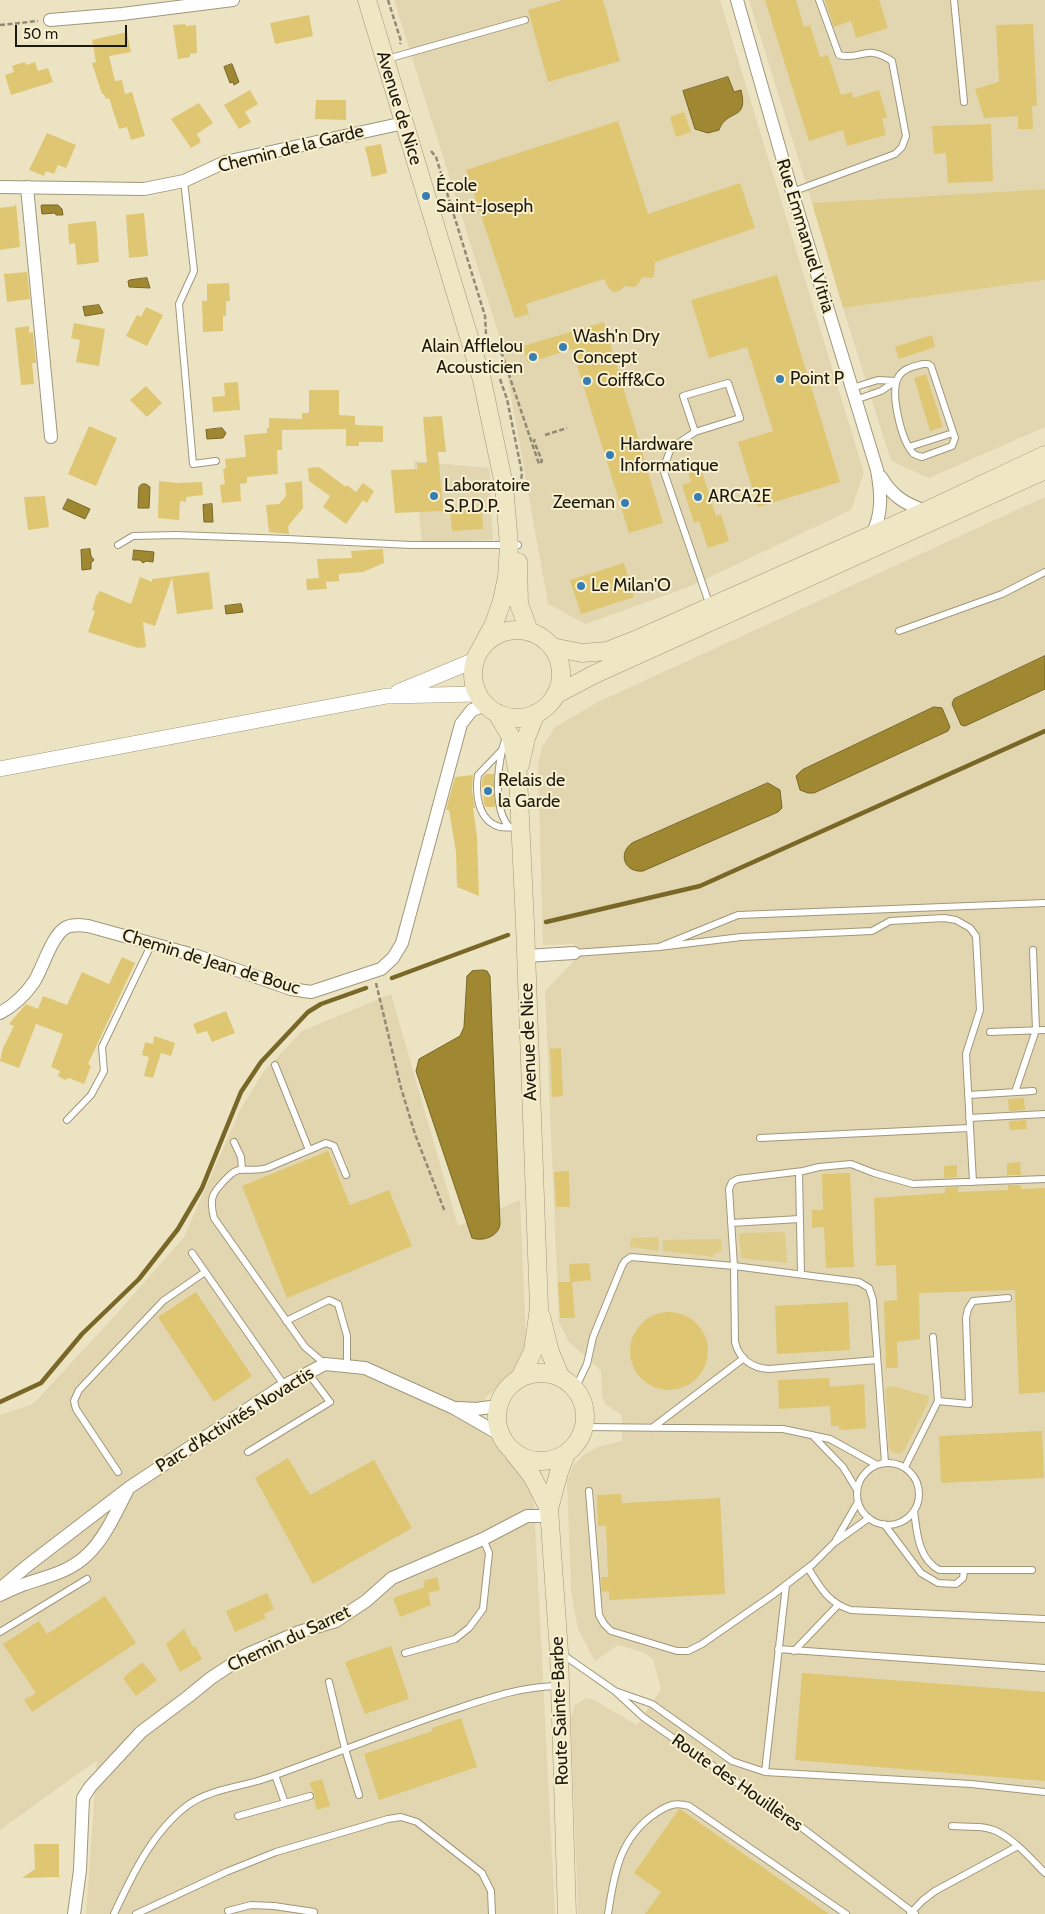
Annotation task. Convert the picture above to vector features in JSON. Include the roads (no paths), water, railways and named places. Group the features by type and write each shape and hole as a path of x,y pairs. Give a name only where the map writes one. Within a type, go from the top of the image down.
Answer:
{"main road":[{"name":"Avenue de Nice","path":"367,0 393,53 404,123 482,380 504,485 519,604 529,631"},
{"name":"Avenue de Nice","path":"377,0 484,351 513,492 513,545 502,601 494,624 477,655"},
{"path":"552,647 582,653 607,651 926,511 1045,455"},
{"path":"555,695 595,674 1045,470"},
{"path":"511,630 529,631 542,637 552,647 558,658 561,671 560,683 555,695 547,706 536,713 524,717 510,717 487,704 473,678 477,655 493,637 511,630"},
{"name":"Avenue de Nice","path":"487,704 507,729 512,739 518,776"},
{"name":"Avenue de Nice","path":"520,1378 533,1351 539,1308 526,928 515,827 518,776 526,738 536,713"},
{"name":"Avenue de Nice","path":"539,1308 550,1352 562,1378"},
{"path":"540,1372 562,1378 575,1389 582,1400 585,1414 584,1427 577,1442 566,1454 553,1459 539,1461 525,1458 513,1452 499,1434 495,1416 508,1387 520,1378 540,1372"},
{"name":"Route Sainte-Barbe","path":"513,1452 532,1476 549,1512"},
{"name":"Route Sainte-Barbe","path":"566,1454 558,1472 549,1512 559,1652 567,1914"}],"street":[{"path":"50,20 233,0"},
{"name":"Rue Emmanuel Vitria","path":"737,0 792,192 877,470"},
{"name":"Chemin de la Garde","path":"0,186 144,189 184,181 225,162 404,123"},
{"path":"27,187 51,437"},
{"path":"877,470 894,495 910,505 926,511"},
{"path":"872,534 878,520 880,506 877,470"},
{"path":"0,769 387,696 477,655"},
{"path":"387,696 487,704"},
{"name":"Chemin de Jean de Bouc","path":"0,1013 23,997 34,981 56,939 64,928 74,925 88,926 197,956 291,989 311,992 381,969 393,958 402,943 461,724 472,710 487,704"},
{"path":"526,956 574,953"},
{"name":"Parc d'Activités Novactis","path":"0,1589 130,1487 284,1385 325,1364 365,1368 454,1408 499,1434"},
{"name":"Parc d'Activités Novactis","path":"454,1408 476,1409 498,1406"},
{"name":"Parc d'Activités Novactis","path":"0,1595 25,1584 54,1576 89,1554 106,1530 130,1487"},
{"name":"Chemin du Sarret","path":"74,1914 80,1870 83,1798 90,1787 141,1732 211,1678 246,1655 299,1632 336,1621 366,1600 392,1578 483,1539 527,1516 549,1512"}],"lane":[{"path":"792,192 895,154 902,146 906,136 892,61 882,54 871,52 847,57 839,55 819,0"},
{"path":"954,0 964,102"},
{"path":"393,53 525,20"},
{"path":"184,181 194,271 179,304 193,464 216,461"},
{"path":"853,394 882,391 896,381 904,370 928,364 931,366 953,433 954,442 952,446 922,457 912,453 895,406 896,381"},
{"path":"853,394 878,380 896,381"},
{"path":"695,432 683,396 728,383 740,418 695,432 671,448 663,469 710,607"},
{"path":"909,447 953,433"},
{"path":"118,545 133,536 176,535 287,538 410,545 513,545"},
{"path":"899,631 1002,594 1045,572"},
{"path":"507,729 498,776 501,814 515,827"},
{"path":"502,750 478,775 479,807 482,814 489,821 500,827 515,827"},
{"path":"659,947 738,915 1045,903"},
{"path":"574,953 659,947 741,937 872,931 890,921 944,918 956,920 970,928 976,936 980,1010 966,1054 973,1182"},
{"path":"67,1120 90,1096 104,1071 102,1047 152,944"},
{"path":"1015,1092 1036,1030 1033,950"},
{"path":"990,1032 1045,1030"},
{"path":"275,1065 309,1150"},
{"path":"968,1095 1033,1091"},
{"path":"969,1118 1045,1114"},
{"path":"760,1138 969,1128"},
{"path":"234,1142 241,1157 242,1170"},
{"path":"325,1364 305,1347 214,1218 212,1198 215,1190 232,1172 267,1168 326,1143 334,1146 346,1176"},
{"path":"877,1360 769,1369 753,1366 736,1349 734,1266 729,1189 735,1180 851,1164 874,1173 913,1184 1045,1179"},
{"path":"800,1172 801,1274"},
{"path":"731,1224 800,1220"},
{"path":"192,1252 284,1385"},
{"path":"575,1389 587,1364 591,1342 604,1309 622,1266 628,1258 636,1256 734,1266 859,1282 869,1288 873,1300 885,1463"},
{"path":"118,1472 76,1409 74,1401 79,1390 164,1301 205,1272"},
{"path":"938,1401 969,1404 966,1318 968,1309 973,1301 1008,1298"},
{"path":"286,1322 329,1300 338,1304 347,1336 347,1366"},
{"path":"905,1467 938,1401 933,1337"},
{"path":"652,1428 744,1358"},
{"path":"248,1452 330,1402 308,1373"},
{"path":"584,1427 784,1429 830,1439 877,1465"},
{"path":"811,1434 843,1467 857,1490"},
{"path":"885,1463 905,1467 917,1482 919,1492 918,1502 914,1511 901,1522 893,1524 884,1524 870,1518 862,1511 858,1502 857,1490 863,1475 877,1465 885,1463"},
{"path":"588,1491 599,1616 611,1631 677,1651 688,1651 702,1644 786,1585 808,1568 834,1543 870,1518"},
{"path":"834,1543 858,1502"},
{"path":"914,1511 919,1544 928,1561 939,1570 1032,1570"},
{"path":"884,1524 915,1566 934,1581 956,1584 963,1578 964,1571"},
{"path":"405,1653 455,1639 469,1628 483,1609 489,1553 483,1539"},
{"path":"808,1568 823,1592 838,1605 851,1610 1045,1619"},
{"path":"0,1632 86,1579"},
{"path":"765,1772 786,1585"},
{"path":"794,1650 838,1605"},
{"path":"778,1649 1045,1668"},
{"name":"Route des Houillères","path":"559,1652 615,1691 643,1717 801,1827 912,1913"},
{"path":"329,1682 345,1749 359,1795"},
{"path":"114,1914 129,1880 156,1839 174,1817 190,1804 212,1794 275,1775 408,1724 488,1698 527,1688 560,1686"},
{"path":"615,1691 652,1704 732,1761 765,1772 971,1784 1045,1792"},
{"path":"275,1775 286,1803"},
{"path":"238,1816 310,1796"},
{"path":"608,1914 614,1876 628,1840 644,1821 662,1808 678,1803 689,1806 846,1914"},
{"path":"136,1914 226,1872 276,1852 388,1818 402,1817 417,1822 482,1873 491,1891 492,1914"},
{"path":"952,1826 984,1828 998,1832 1018,1846 1045,1873"},
{"path":"912,1913 935,1891 1018,1846"},
{"path":"228,1911 251,1905 274,1906 314,1912"},
{"path":"272,1914 274,1906"}],"waterway":[{"path":"546,922 700,886 1045,731"},
{"path":"392,978 508,935"},
{"path":"0,1402 41,1383 82,1334 139,1279 178,1229 202,1188 241,1092 261,1062 308,1012 321,1004 366,988"}],"place":[{"name":"École Saint-Joseph","path":"426,196"},
{"name":"Wash'n Dry Concept","path":"563,347"},
{"name":"Alain Afflelou Acousticien","path":"533,357"},
{"name":"Point P","path":"780,379"},
{"name":"Coiff&Co","path":"587,381"},
{"name":"Hardware Informatique","path":"610,455"},
{"name":"Laboratoire S.P.D.P.","path":"434,496"},
{"name":"ARCA2E","path":"698,497"},
{"name":"Zeeman","path":"625,503"},
{"name":"Le Milan'O","path":"581,586"},
{"name":"Relais de la Garde","path":"488,791"}]}
